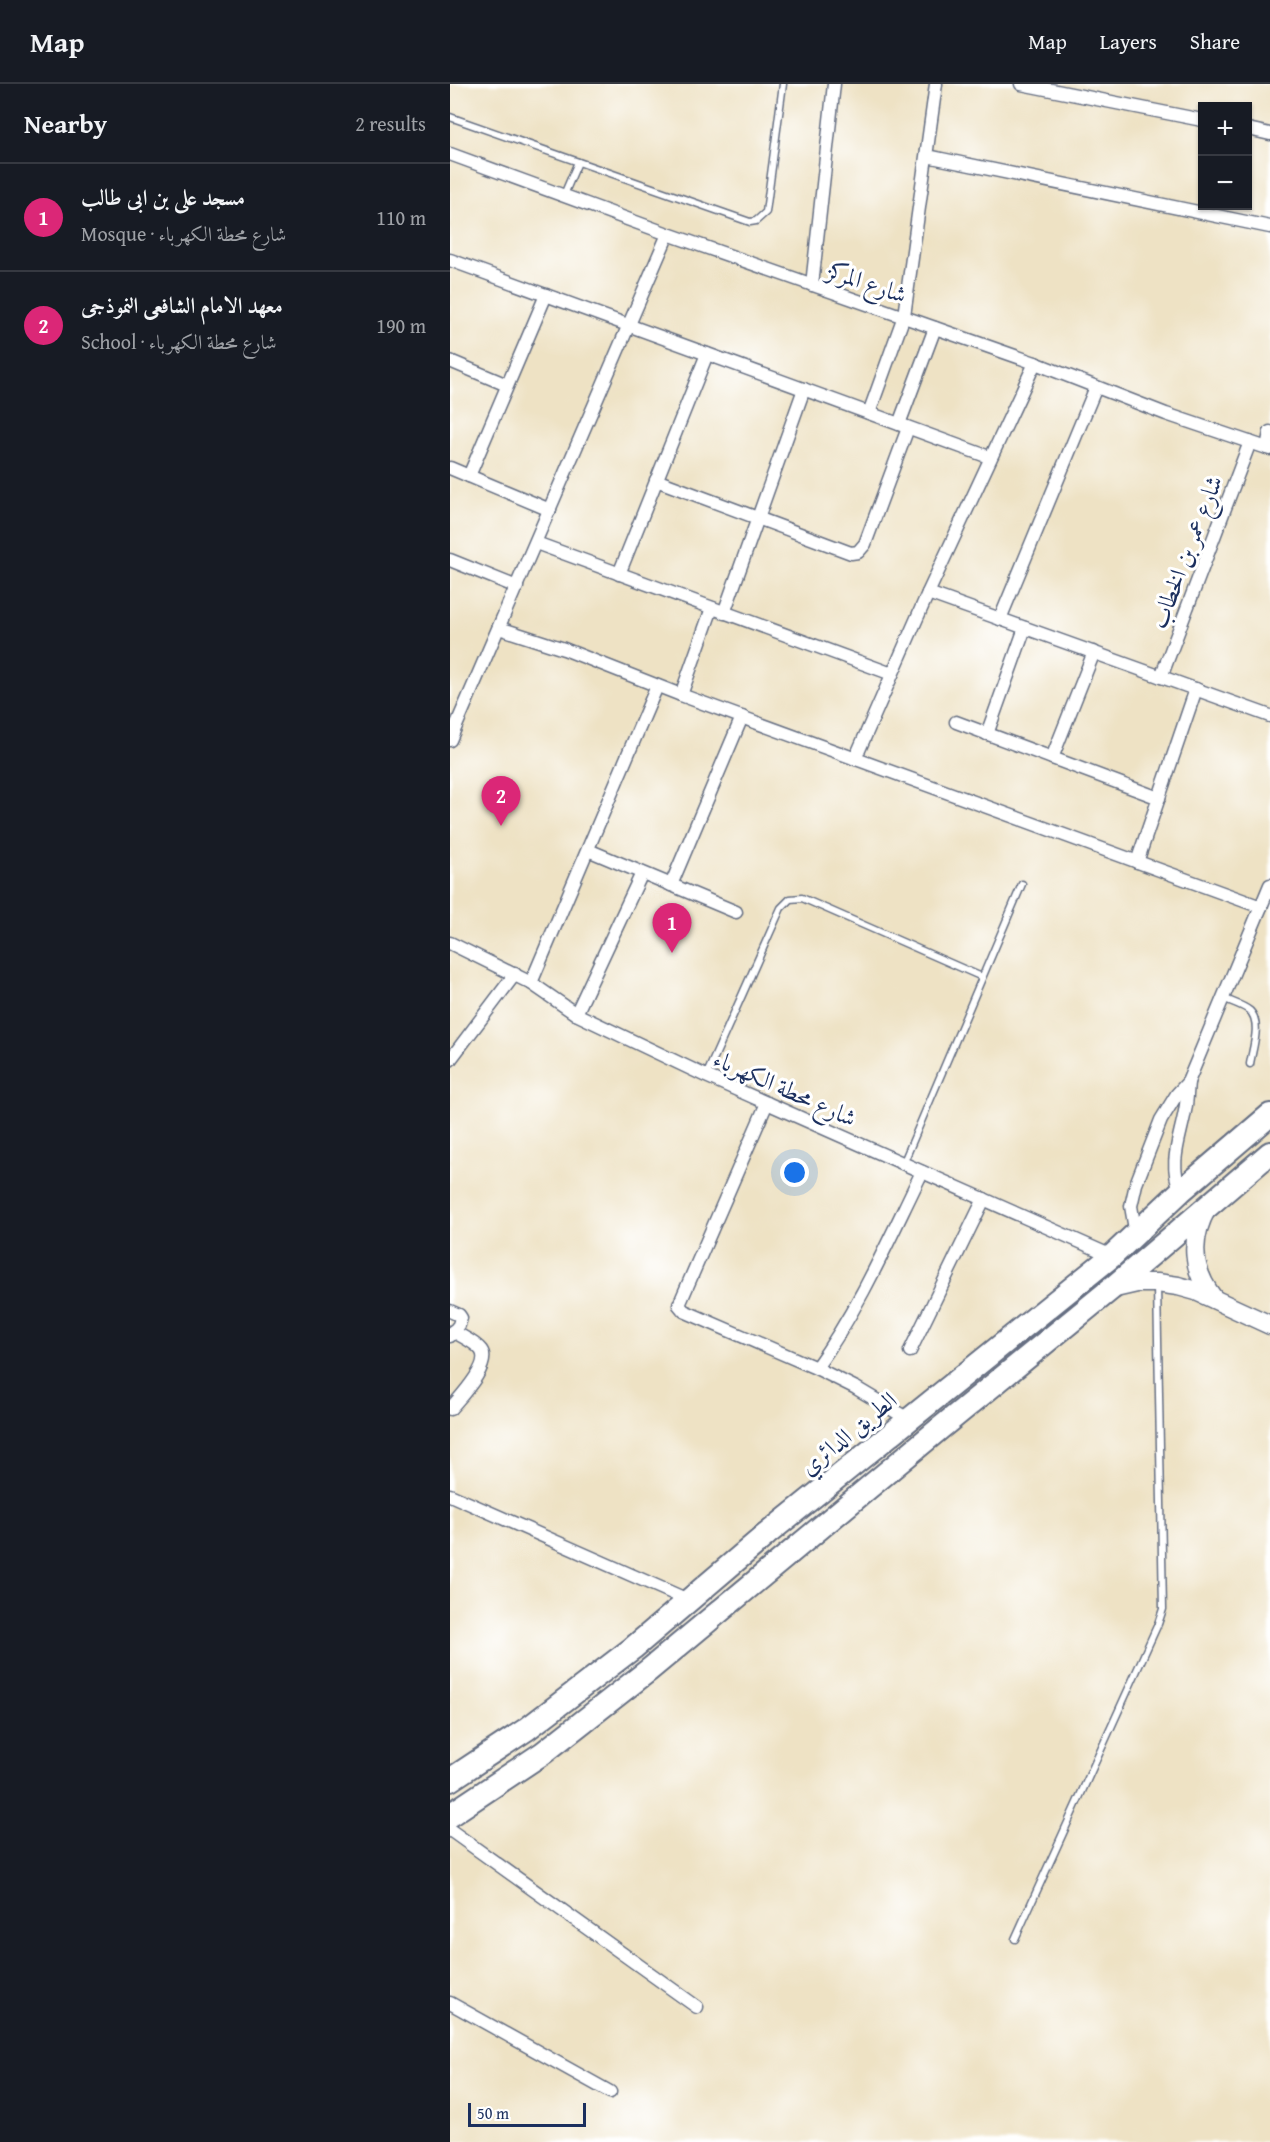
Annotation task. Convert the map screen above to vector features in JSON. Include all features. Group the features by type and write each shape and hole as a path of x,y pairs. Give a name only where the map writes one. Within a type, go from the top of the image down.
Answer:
{"highway":[{"name":"الطريق الدائري","path":"454,1774 527,1729 633,1648 767,1534 1112,1256 1181,1191 1270,1115"},
{"path":"450,1815 543,1753 786,1558 1111,1289 1270,1153"},
{"path":"767,1534 786,1558"}],"street":[{"path":"812,285 834,84"},
{"path":"869,413 904,316 936,84"},
{"path":"1021,84 1198,119"},
{"path":"1252,130 1270,134"},
{"name":"شارع المركز","path":"450,154 563,197 1035,363 1166,414 1268,448"},
{"path":"927,156 1270,227"},
{"path":"450,740 668,234"},
{"path":"450,260 989,458"},
{"path":"469,476 546,295"},
{"path":"656,480 851,552 858,552 865,544 935,328"},
{"path":"619,574 707,354"},
{"path":"450,361 507,386"},
{"path":"855,759 989,458 1035,363"},
{"path":"1000,619 1096,387"},
{"path":"681,695 758,517 804,389"},
{"path":"1268,448 1270,432"},
{"name":"شارع عمر بن الخطاب","path":"1161,677 1250,442"},
{"path":"450,468 550,510"},
{"path":"536,543 892,674"},
{"path":"450,560 517,587"},
{"path":"928,593 1270,716"},
{"path":"499,628 564,649 681,695 1261,907"},
{"path":"987,734 1025,628"},
{"path":"1053,758 1094,652"},
{"path":"531,983 657,686"},
{"path":"1137,862 1196,689"},
{"path":"671,885 742,717"},
{"path":"956,722 1159,798"},
{"path":"588,850 736,912"},
{"path":"576,1014 642,873"},
{"path":"1181,1191 1177,1183 1175,1155 1185,1112 1188,1082 1270,885"},
{"name":"شارع محطة الكهرباء","path":"450,943 516,974 576,1014 706,1076 1112,1256"},
{"path":"450,1060 516,974"},
{"path":"1136,1235 1131,1206 1136,1184 1161,1120 1177,1094 1188,1082"},
{"path":"767,1103 679,1305 684,1311 816,1368 856,1388 908,1419"},
{"path":"816,1368 856,1307 922,1172"},
{"path":"910,1351 984,1199"},
{"path":"1210,1203 1199,1222 1194,1243 1196,1265 1204,1285 1217,1302"},
{"path":"1111,1289 1137,1283 1157,1283 1196,1291 1270,1325"},
{"path":"450,1311 461,1318 452,1334 479,1347 484,1359 478,1374 450,1409"},
{"path":"450,1495 688,1600"},
{"path":"450,1830 697,2007"},
{"path":"450,2003 610,2092"}],"lane":[{"path":"450,117 743,221 756,221 766,212 783,84"},
{"path":"563,197 578,162"},
{"path":"903,1164 1022,884"},
{"path":"706,1076 781,908 790,899 802,898 982,977"},
{"path":"1223,998 1246,1009 1254,1017 1255,1028 1250,1064"},
{"path":"1015,1939 1163,1609 1157,1283"}],"place":[{"name":"معهد الامام الشافعى النموذجى","path":"501,826"},
{"name":"مسجد على بن ابى طالب","path":"672,953"}]}
